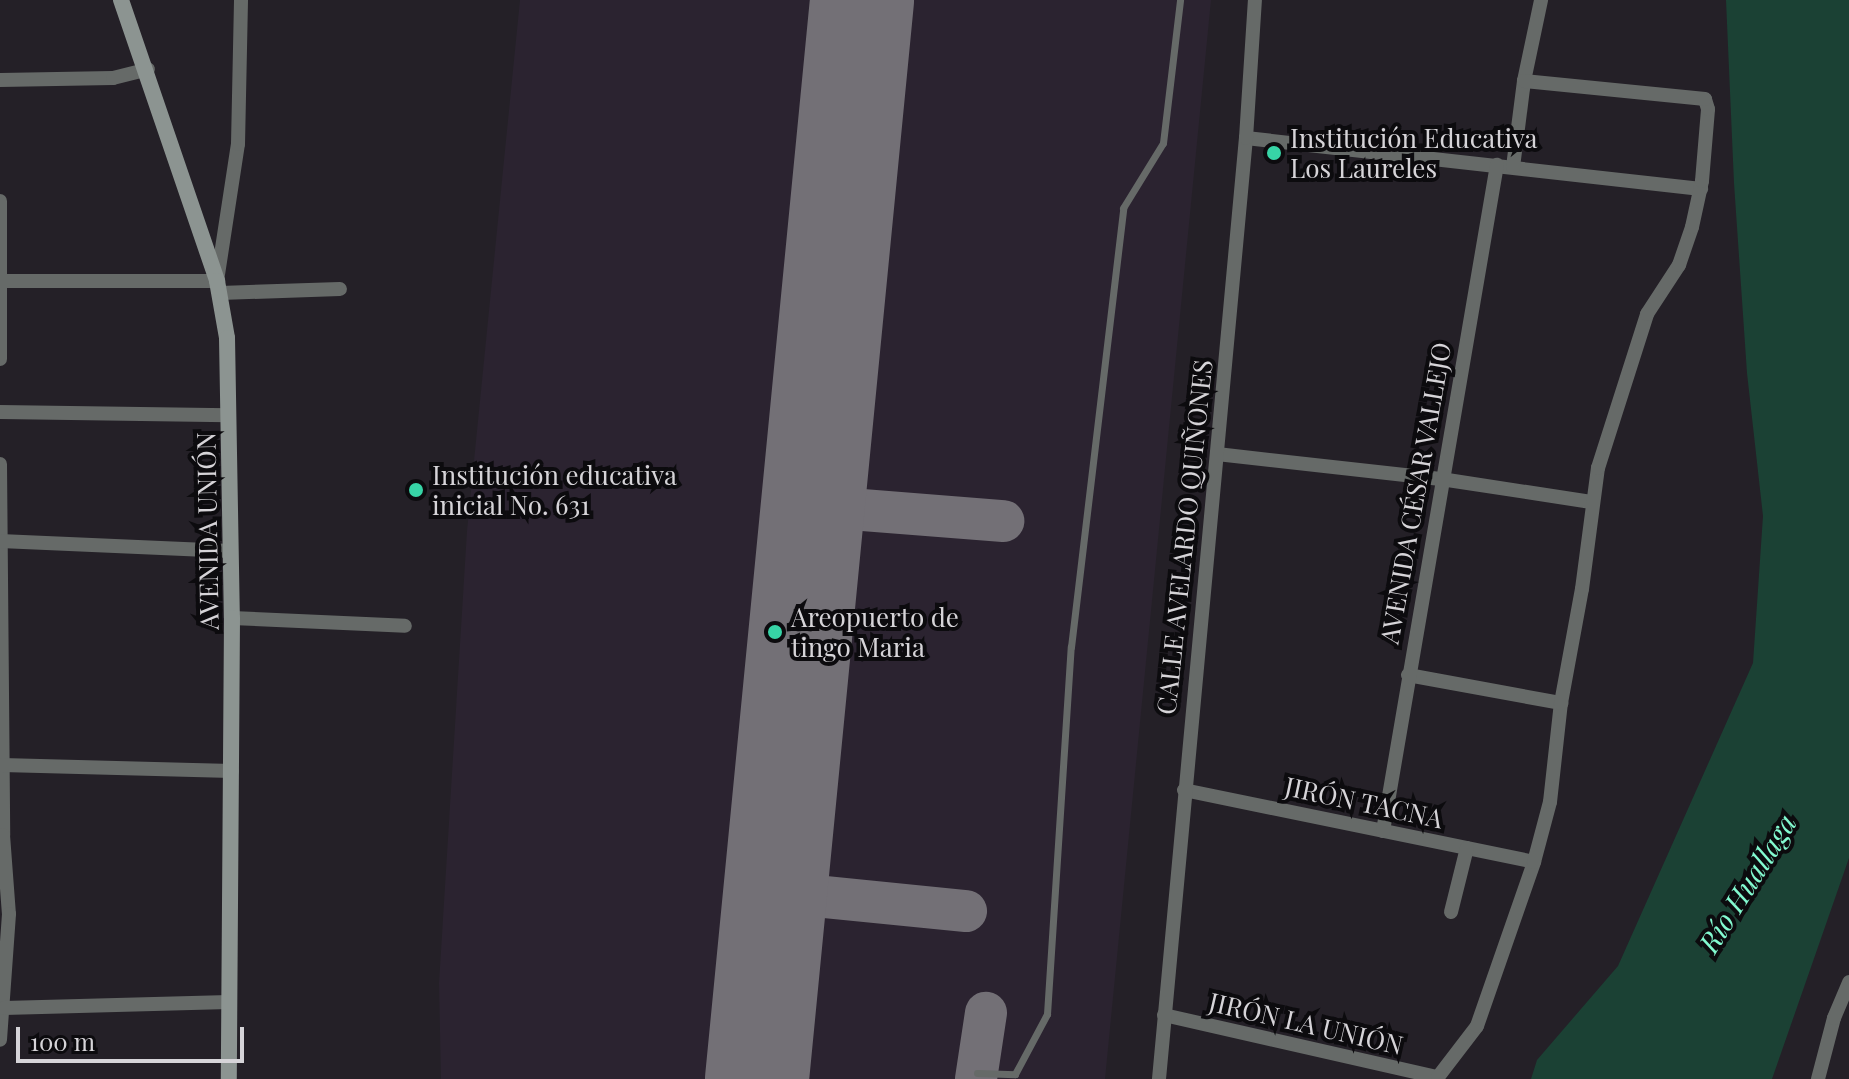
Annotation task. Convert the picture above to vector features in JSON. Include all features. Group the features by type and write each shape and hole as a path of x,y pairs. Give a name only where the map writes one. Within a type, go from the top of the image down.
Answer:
{"main road":[{"name":"AVENIDA UNIÓN","path":"121,0 148,69 218,287 229,366 232,618 229,1079"}],"street":[{"path":"218,287 238,144 241,0"},
{"name":"CALLE AVELARDO QUIÑONES","path":"1159,1079 1246,138 1255,0"},
{"path":"1513,167 1524,81 1541,0"},
{"path":"0,80 113,78 148,69"},
{"path":"1524,81 1705,99 1708,109 1701,189 1679,265 1647,314 1598,468 1591,502 1582,589 1561,703 1550,802 1534,862"},
{"path":"1246,138 1701,189"},
{"name":"AVENIDA CÉSAR VALLEJO","path":"1383,831 1497,165"},
{"path":"0,201 0,359"},
{"path":"0,281 340,289"},
{"path":"0,412 229,415"},
{"path":"1217,454 1441,479 1591,502"},
{"path":"0,464 2,765 9,914 0,1040"},
{"path":"0,541 230,551"},
{"path":"232,618 405,626"},
{"path":"1408,675 1561,703"},
{"path":"2,765 232,771"},
{"name":"JIRÓN TACNA","path":"1184,790 1534,862"},
{"path":"1451,912 1467,848"},
{"name":"JIRÓN LA UNIÓN","path":"1164,1015 1438,1077 1477,1026 1534,862"},
{"path":"1818,1079 1834,1018 1849,982"},
{"path":"4,1008 229,1002"}],"lane":[{"path":"977,1073 1015,1074 1047,1014 1071,647 1123,208 1163,143 1180,0"}],"shaded area":[{"name":"Areopuerto de tingo Maria","path":"520,0 1211,0 1105,1079 441,1079 439,983 467,531"}],"water":[{"name":"Río Huallaga","path":"1726,0 1849,0 1849,858 1772,1079 1531,1079 1537,1060 1618,966 1753,663 1763,516 1747,373"}],"taxiway":[{"path":"812,506 1003,521"},
{"path":"775,892 966,911"},
{"path":"976,1079 986,1013"}],"runway":[{"path":"757,1079 862,0"}],"place":[{"name":"Institución Educativa Los Laureles","path":"1274,153"},
{"name":"Institución educativa inicial No. 631","path":"416,490"},
{"name":"Areopuerto de tingo Maria","path":"775,632"}]}
